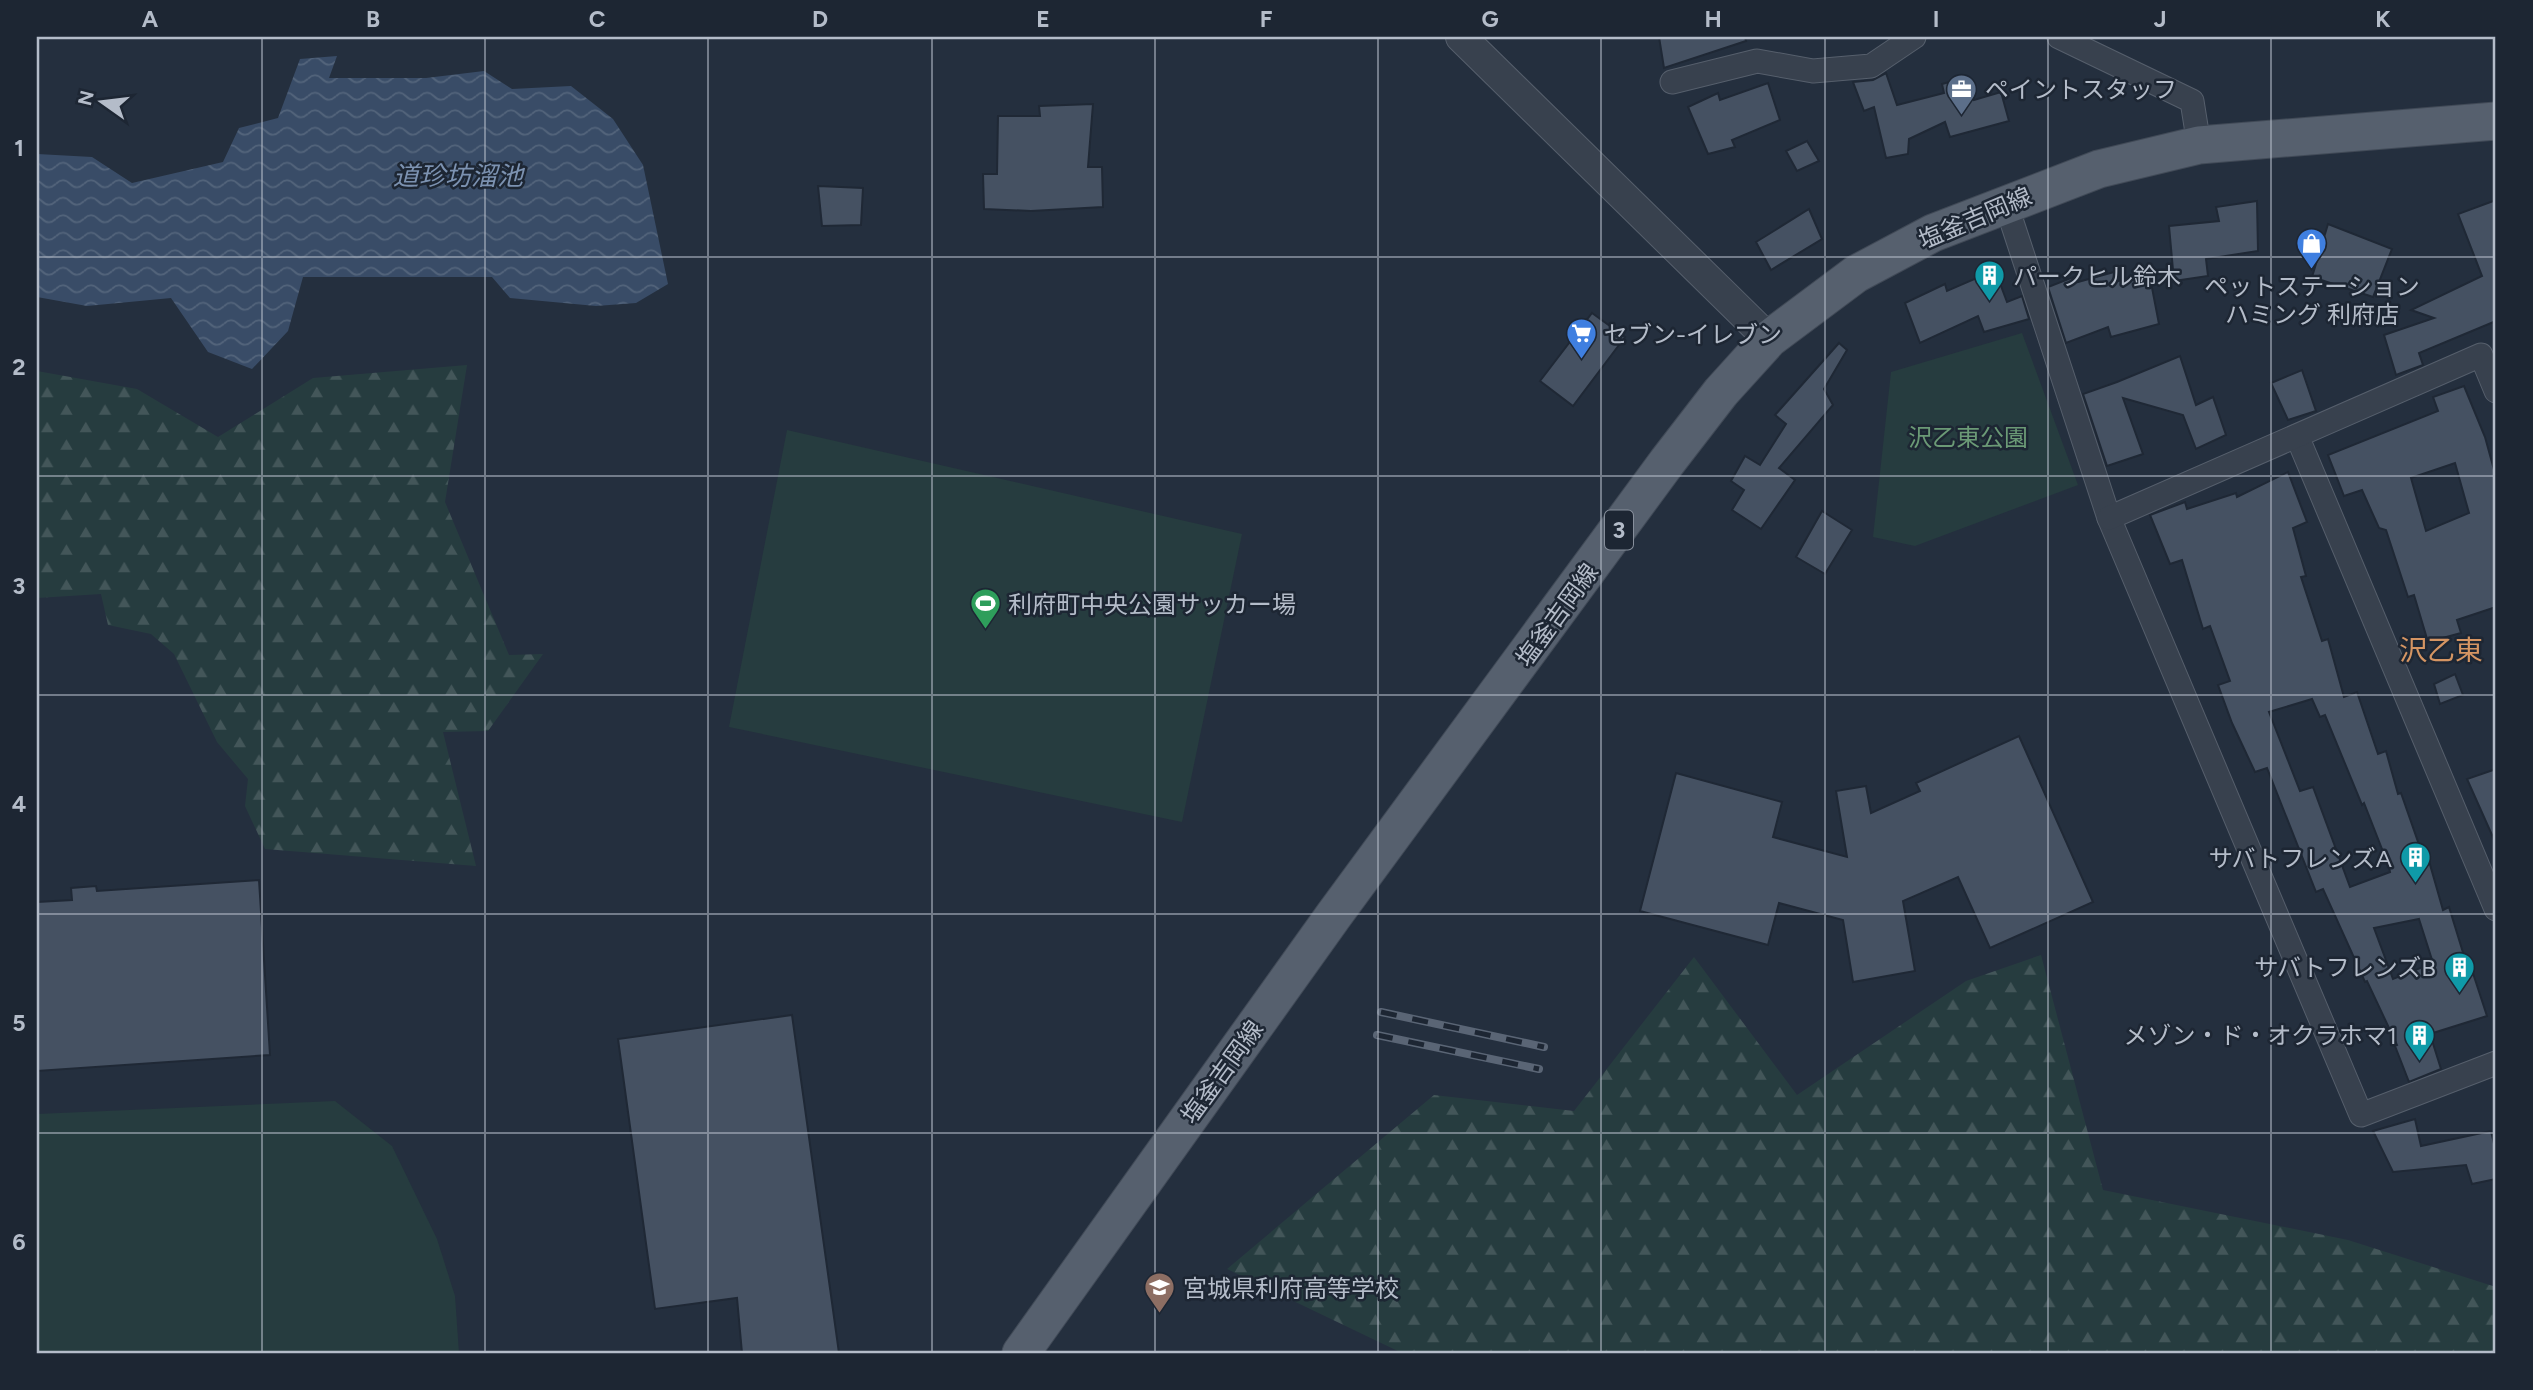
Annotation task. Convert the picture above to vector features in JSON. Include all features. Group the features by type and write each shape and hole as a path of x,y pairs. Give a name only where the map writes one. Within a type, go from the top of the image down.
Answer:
{"main road":[{"name":"塩釜吉岡線","path":"1021,1353 1334,915 1667,462 1721,393 1769,339 1856,274 1933,233 2099,169 2199,145 2496,121"}],"street":[{"path":"1461,37 1769,339"},
{"path":"1672,82 1757,61 1813,71 1871,66 1914,37"},
{"path":"2059,37 2192,102 2199,145"},
{"path":"2006,204 2109,518 2361,1115 2496,1063"},
{"path":"2109,518 2481,355 2496,391"},
{"path":"2297,436 2496,909"}],"green space":[{"name":"沢乙東公園","path":"2022,333 2078,485 1915,546 1873,537 1891,372"},
{"path":"467,365 445,502 509,655 543,654 488,731 443,732 476,866 265,849 245,806 248,779 217,742 174,654 151,634 108,625 101,594 37,598 37,371 137,389 218,437 313,378"},
{"name":"利府町中央公園サッカー場","path":"787,430 1242,534 1182,822 729,727"},
{"path":"2041,955 2103,1190 2348,1240 2496,1287 2496,1353 1402,1353 1227,1269 1434,1095 1574,1111 1694,957 1797,1095 1966,981"},
{"path":"335,1101 392,1146 437,1239 455,1296 459,1353 37,1353 37,1114"}],"water":[{"name":"道珍坊溜池","path":"337,56 329,78 426,78 484,71 512,89 571,86 613,119 643,165 668,284 636,303 596,306 510,298 492,277 303,277 288,331 252,369 208,352 171,298 87,306 37,297 37,154 92,157 132,183 223,162 239,128 278,118 300,59"}],"building":[{"path":"1659,37 1745,37 1746,41 1664,68"},
{"path":"1886,73 1897,105 1944,93 1942,84 1968,77 1974,100 2001,92 2009,121 1950,137 1945,122 1909,139 1908,154 1886,158 1874,107 1864,111 1853,82 1873,80"},
{"path":"1768,83 1780,120 1732,140 1735,147 1708,154 1688,107 1718,93 1720,100"},
{"path":"1093,104 1088,167 1102,167 1103,207 1031,211 984,209 983,174 997,174 998,116 1040,116 1039,106"},
{"path":"1807,141 1819,161 1797,171 1786,151"},
{"path":"818,186 863,188 861,225 822,226"},
{"path":"2496,200 2496,321 2419,353 2423,365 2396,375 2384,335 2434,318 2411,310 2482,276 2458,214"},
{"path":"2257,201 2258,251 2206,259 2208,276 2174,281 2169,226 2219,221 2216,207"},
{"path":"1809,209 1822,239 1771,270 1756,242"},
{"path":"2328,224 2392,249 2373,297 2312,277"},
{"path":"1995,270 2007,302 2022,296 2029,319 1984,332 1978,316 1920,343 1905,303 1945,284 1947,291"},
{"path":"2114,272 2118,281 2149,272 2159,324 2111,337 2108,327 2066,343 2048,287 2076,276 2078,282"},
{"path":"1592,313 1625,337 1573,406 1540,381"},
{"path":"1839,343 1847,350 1824,389 1833,405 1779,468 1795,480 1761,529 1732,510 1744,490 1731,481 1745,456 1760,465 1786,424 1775,415"},
{"path":"2180,356 2196,405 2213,397 2226,435 2196,449 2183,415 2123,398 2143,454 2107,466 2083,394"},
{"path":"2302,370 2316,411 2288,420 2271,383"},
{"path":"2464,386 2485,437 2496,477 2496,607 2457,620 2461,633 2428,642 2414,595 2408,597 2386,530 2379,528 2362,490 2344,496 2328,455 2438,411 2433,397","holes":["2455,463 2469,513 2426,531 2411,478"]},
{"path":"2288,472 2307,522 2293,528 2306,576 2301,577 2322,641 2328,639 2344,697 2357,692 2378,754 2386,751 2398,794 2401,793 2423,856 2427,854 2443,910 2449,907 2487,1016 2430,1034 2441,1069 2409,1082 2395,1046 2397,1045 2323,889 2316,892 2267,768 2255,772 2232,723 2218,685 2230,681 2210,626 2203,629 2182,560 2170,564 2150,515 2185,502 2187,509 2236,493 2237,497","holes":["2312,699 2320,717 2325,715 2389,867 2390,872 2350,887 2313,787 2300,791 2269,712","2419,919 2433,963 2393,979 2374,928"]},
{"path":"1822,511 1852,530 1825,574 1796,557"},
{"path":"2455,674 2463,695 2440,704 2434,684"},
{"path":"2019,736 2093,902 1990,948 1958,877 1903,901 1915,971 1853,982 1843,920 1779,903 1768,945 1640,911 1676,773 1782,802 1773,837 1847,857 1836,791 1866,786 1871,813 1920,791 1916,783"},
{"path":"2496,769 2496,844 2467,779"},
{"path":"259,880 270,1055 37,1071 37,902 72,900 71,888 96,886 97,891"},
{"path":"792,1015 839,1353 742,1353 737,1298 655,1309 618,1039"},
{"path":"2415,1119 2421,1146 2491,1131 2496,1152 2496,1179 2472,1184 2466,1165 2393,1172 2373,1131"}],"railway":[{"path":"1381,1012 1544,1047"},
{"path":"1377,1035 1539,1069"}],"place":[{"name":"ペイントスタッフ","path":"1962,116"},
{"name":"ペットステーション ハミング 利府店","path":"2312,271"},
{"name":"パークヒル鈴木","path":"1990,303"},
{"name":"セブン-イレブン","path":"1581,361"},
{"name":"利府町中央公園サッカー場","path":"985,631"},
{"name":"サバトフレンズA","path":"2415,885"},
{"name":"サバトフレンズB","path":"2459,994"},
{"name":"メゾン・ド・オクラホマ1","path":"2420,1062"},
{"name":"宮城県利府高等学校","path":"1160,1315"}],"district":[{"name":"沢乙東","path":"2441,650"}]}
